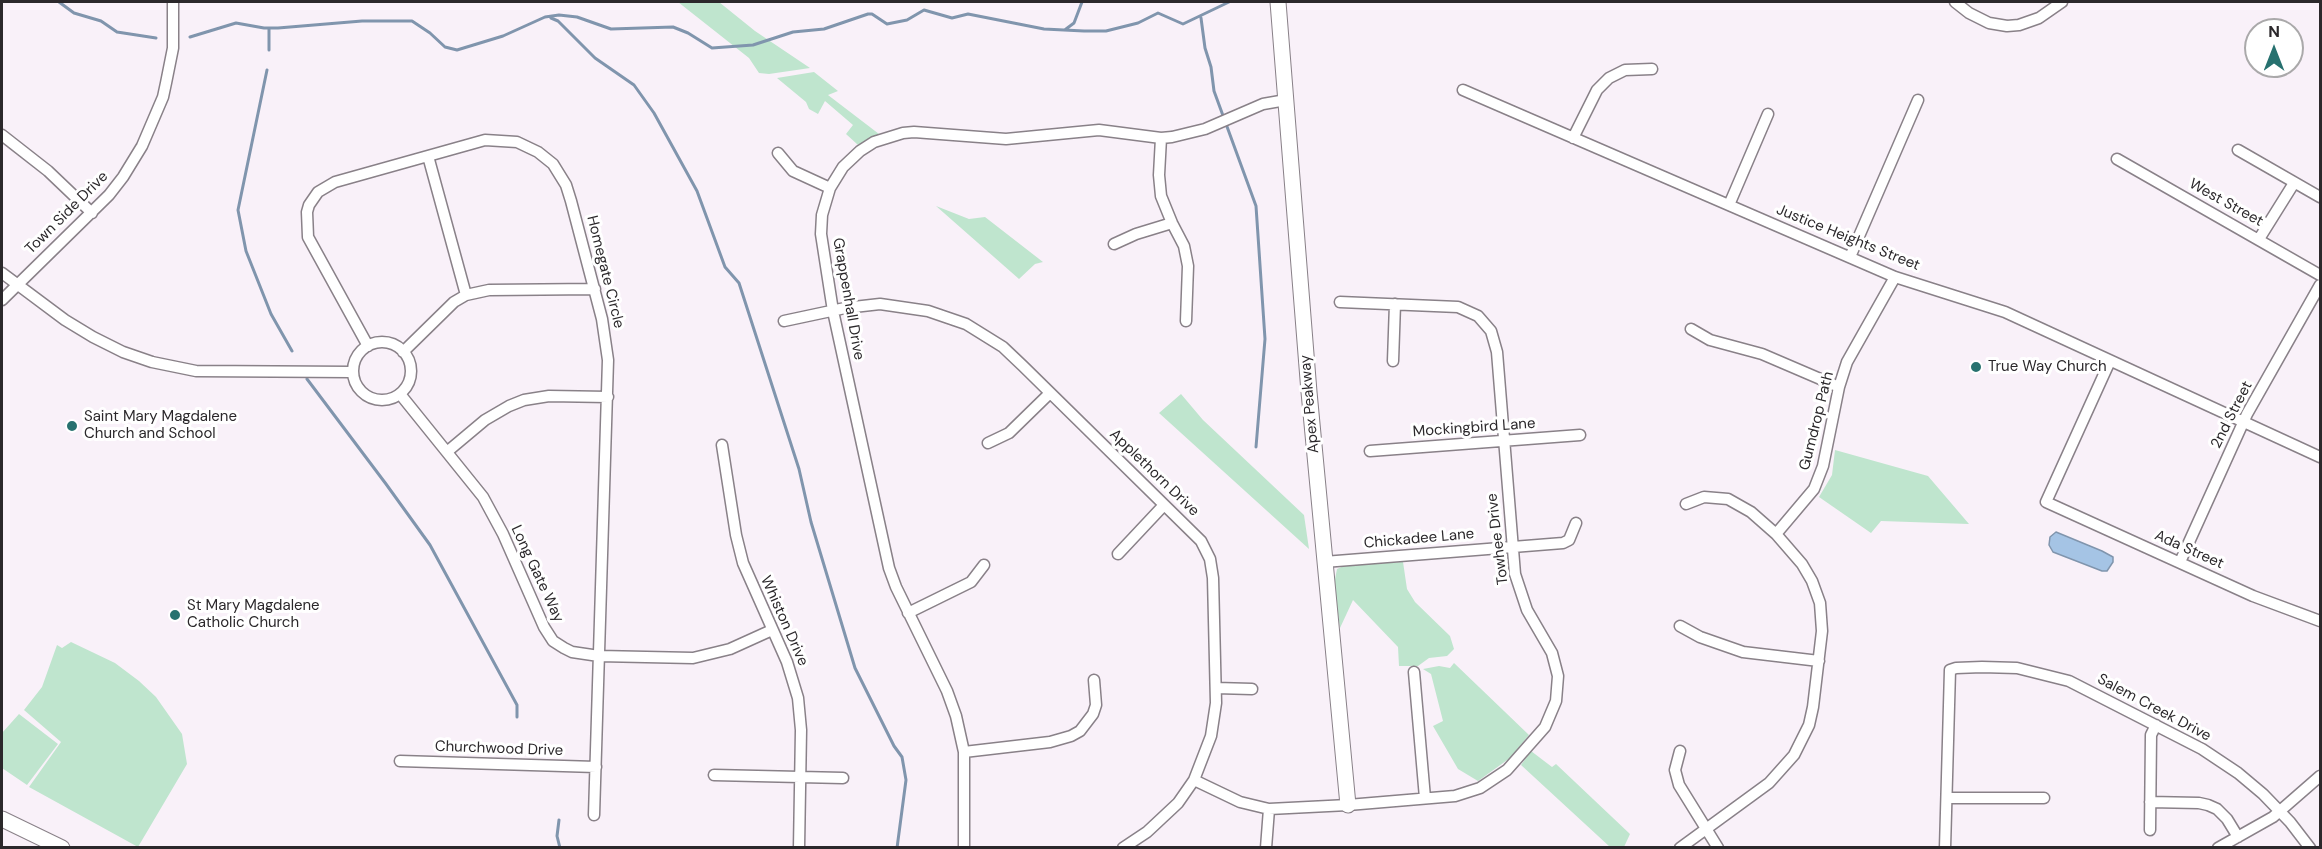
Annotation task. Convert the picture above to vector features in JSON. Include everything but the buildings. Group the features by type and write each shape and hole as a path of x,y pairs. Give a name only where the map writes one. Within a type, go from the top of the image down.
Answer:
{"main road":[{"name":"Apex Peakway","path":"1278,2 1324,562 1348,805"},
{"path":"2,819 62,848"}],"street":[{"name":"Town Side Drive","path":"2,300 92,213 123,177 142,146 160,105 166,83 172,48 173,2"},
{"path":"1955,2 1969,13 1989,23 2007,26 2019,25 2039,18 2062,2"},
{"path":"1573,138 1597,90 1609,78 1625,70 1652,69"},
{"name":"Justice Heights Street","path":"1463,90 1895,277 2005,312 2320,457"},
{"name":"Grappenhall Drive","path":"964,848 964,752 956,716 947,691 896,587 884,550 833,311 821,234 822,215 830,188 852,158 868,145 903,133 1006,139 1098,130 1161,138 1183,136 1263,104 1286,100"},
{"path":"1850,257 1918,100"},
{"path":"1729,205 1768,114"},
{"path":"2,135 48,171 92,213"},
{"path":"1161,138 1160,186 1172,224 1184,246 1188,266 1186,321"},
{"name":"Homegate Circle","path":"368,346 308,237 307,212 318,192 335,182 494,140 518,142 538,152 553,164 566,185 595,289 606,342 608,397 594,815"},
{"path":"2238,150 2320,197"},
{"path":"778,153 793,171 830,188"},
{"path":"428,156 466,295"},
{"name":"West Street","path":"2117,159 2320,274"},
{"path":"2259,238 2294,183"},
{"path":"1114,244 1136,234 1172,224"},
{"path":"2,273 93,337 123,352 152,362 196,371 352,372"},
{"name":"Gumdrop Path","path":"1776,534 1809,496 1820,474 1839,387 1852,353 1895,277"},
{"name":"2nd Street","path":"2180,562 2244,422 2320,285"},
{"path":"403,351 454,302 466,295 489,290 595,289"},
{"name":"Towhee Drive","path":"1194,780 1240,802 1269,809 1348,805 1468,792 1495,779 1526,751 1545,727 1556,701 1558,676 1552,653 1527,610 1520,592 1511,547 1497,352 1486,325 1469,311 1458,307 1340,302"},
{"path":"1393,361 1395,304"},
{"name":"Applethorn Drive","path":"784,321 863,305 897,305 928,310 953,318 978,331 1003,347 1201,541 1212,567 1216,688 1214,726 1194,780 1178,803 1147,832 1123,848"},
{"path":"1691,329 1710,340 1762,354 1839,387"},
{"path":"387,343 403,351 408,360 410,378 400,394 384,400 366,396 354,381 352,372 356,357 368,346 387,343"},
{"name":"Ada Street","path":"2110,361 2046,502 2253,596 2318,620"},
{"path":"988,443 1010,433 1050,393"},
{"name":"Long Gate Way","path":"400,394 448,451 490,509 548,634 558,645 572,652 600,656 672,658 706,656 730,650 772,630"},
{"path":"448,451 485,420 524,400 549,396 608,397"},
{"name":"Mockingbird Lane","path":"1370,451 1580,435"},
{"name":"Whiston Drive","path":"722,445 739,549 752,586 787,662 798,698 801,730 799,848"},
{"path":"1680,848 1769,783 1794,755 1809,725 1816,688 1822,614 1817,592 1802,564 1776,534 1751,512 1728,499 1704,497 1686,504"},
{"path":"1118,554 1164,505"},
{"name":"Chickadee Lane","path":"1324,562 1563,543 1569,540 1576,523"},
{"path":"908,613 971,582 984,565"},
{"path":"2318,620 2320,608"},
{"path":"1680,626 1700,637 1743,652 1819,661"},
{"name":"Salem Creek Drive","path":"1947,798 1950,670 1966,667 2001,667 2048,674 2080,686 2221,760 2255,787 2280,812 2310,848"},
{"path":"1414,672 1425,798"},
{"path":"964,752 1050,742 1071,736 1080,731 1093,714 1096,705 1094,680"},
{"path":"1216,688 1252,689"},
{"path":"2150,830 2151,735 2156,725"},
{"path":"1680,752 1675,770 1676,778 1718,848"},
{"name":"Churchwood Drive","path":"400,761 596,767"},
{"path":"714,775 843,778"},
{"path":"2218,848 2280,812 2320,776"},
{"path":"1945,848 1947,798 2044,798"},
{"path":"2150,802 2208,805 2217,809 2227,819 2238,837"},
{"path":"1266,848 1269,809"}],"green space":[{"path":"678,2 719,2 755,31 810,68 769,74 759,73 749,58"},
{"path":"814,72 838,91 828,95 879,134 858,145 846,134 853,125 825,101 818,114 809,109 806,102 777,78"},
{"path":"936,206 969,219 985,217 1043,262 1035,264 1019,279"},
{"path":"1181,394 1203,420 1304,515 1309,549 1159,413"},
{"path":"1835,450 1928,476 1969,524 1881,521 1871,533 1819,497 1832,475"},
{"path":"1403,562 1407,589 1415,602 1450,636 1454,649 1447,656 1429,658 1418,666 1399,666 1398,647 1353,600 1340,628 1334,584 1337,569 1346,565"},
{"path":"71,642 115,663 139,681 156,697 182,734 187,764 138,847 29,787 61,742 24,710 42,687 57,645 62,648"},
{"path":"1454,663 1529,735 1510,758 1478,781 1458,769 1433,726 1443,721 1431,674 1423,669 1439,666 1450,668"},
{"path":"19,714 58,744 27,785 2,768 2,733"},
{"path":"1531,751 1552,767 1556,764 1630,834 1624,847 1610,847 1521,765"}],"water":[{"path":"2056,532 2102,551 2113,557 2113,562 2107,571 2102,571 2053,552 2049,545 2050,537"}],"waterway":[{"path":"59,2 74,13 101,21 117,32 156,38"},
{"path":"1066,29 1074,23 1082,2"},
{"path":"190,37 236,23 278,28 362,21 412,21 445,47 457,50 503,36 545,17 559,15 577,17 611,29 673,27 688,33 712,48 753,45 793,32 824,29 868,14 872,14 887,24 907,20 924,10 952,18 968,14 1044,29 1106,31 1138,23 1158,13 1183,24 1229,2"},
{"path":"551,18 558,21 595,58 634,85 654,113 697,191 725,267 739,283 799,469 811,522 855,668 894,746 902,757 906,780 897,848"},
{"path":"1201,18 1214,91 1256,206 1265,339 1256,447"},
{"path":"269,28 269,50"},
{"path":"267,70 238,210 246,251 271,314 292,351"},
{"path":"307,379 430,545 517,705 517,717"},
{"path":"559,820 557,836 560,848"}],"place":[{"name":"True Way Church","path":"1976,367"},
{"name":"Saint Mary Magdalene Church and School","path":"72,426"},
{"name":"St Mary Magdalene Catholic Church","path":"175,615"}]}
